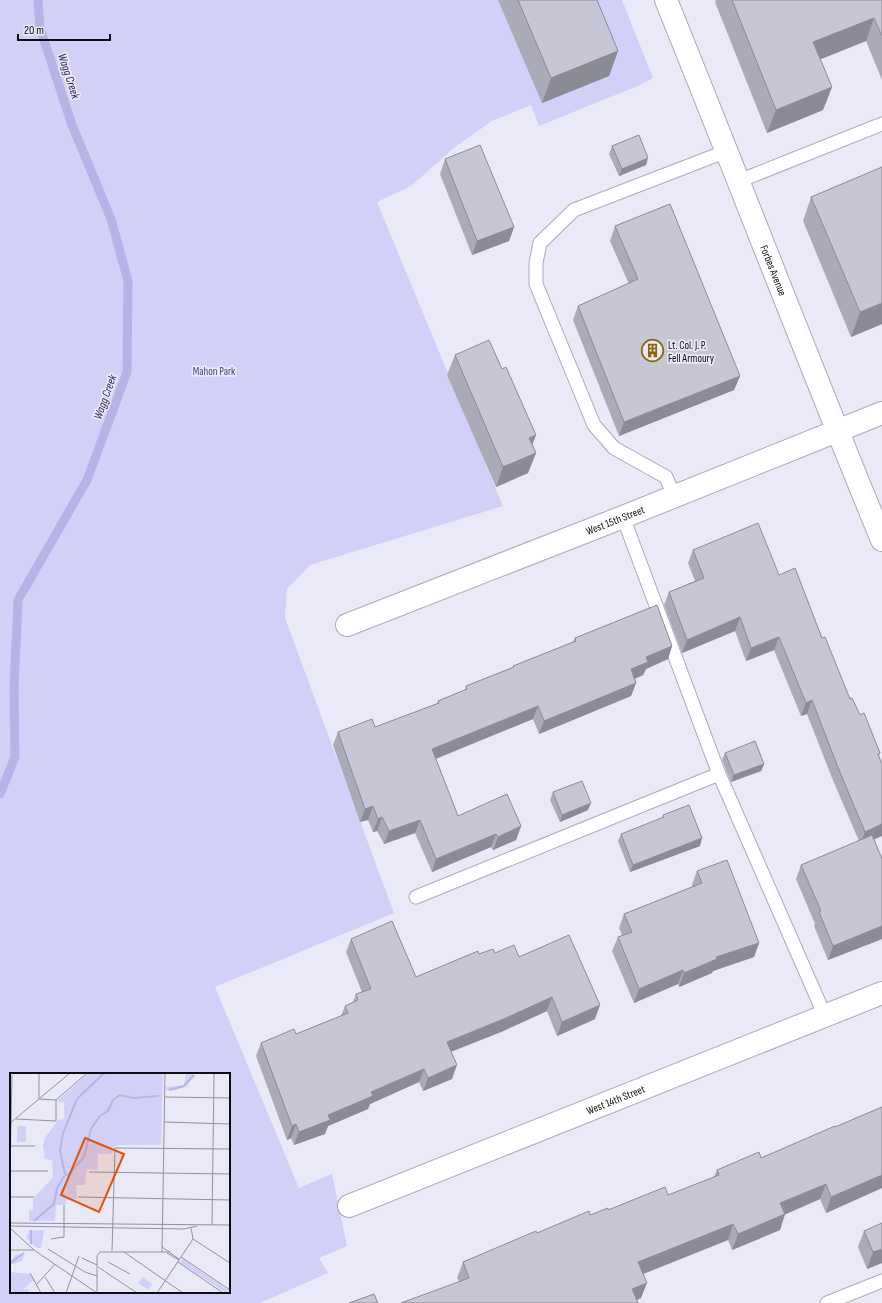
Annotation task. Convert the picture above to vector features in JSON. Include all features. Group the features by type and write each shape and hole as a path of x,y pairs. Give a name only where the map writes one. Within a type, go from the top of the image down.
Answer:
{"street":[{"name":"Forbes Avenue","path":"666,0 837,431 882,540"},
{"name":"West 15th Street","path":"347,624 623,517 882,413"},
{"name":"West 14th Street","path":"349,1206 882,993"}],"lane":[{"path":"739,181 882,124"},
{"path":"674,496 666,477 614,448 594,425 536,284 536,263 540,243 574,210 727,152"},
{"path":"623,517 719,774 825,1016"},
{"path":"416,898 719,774"},
{"path":"828,1303 882,1281"}],"green space":[{"name":"Mahon Park","path":"0,0 622,0 653,78 640,85 539,126 531,105 492,121 455,147 411,186 377,202 503,506 310,565 287,589 285,618 394,913 215,987 299,1188 332,1174 347,1246 319,1258 328,1273 260,1303 0,1303"}],"building":[{"path":"518,0 597,0 618,51 551,78"},
{"path":"732,0 882,0 882,36 874,18 813,42 832,87 776,110"},
{"path":"639,135 648,158 622,169 612,146"},
{"path":"480,145 514,227 477,241 445,159"},
{"path":"882,167 882,303 860,312 811,197"},
{"name":"Lt. Col. J. P. Fell Armoury","path":"670,204 740,376 624,422 578,306 638,279 615,226"},
{"path":"489,340 502,369 506,367 536,435 529,438 536,453 503,467 455,355"},
{"path":"758,523 779,575 795,568 822,638 825,637 850,699 852,698 860,715 864,713 880,753 878,754 882,764 882,824 865,832 812,700 806,703 779,637 751,648 740,617 687,640 669,592 704,578 693,550"},
{"path":"657,605 672,646 646,657 648,662 631,669 636,683 544,721 538,706 432,749 458,816 507,794 521,826 498,837 496,834 436,859 420,820 389,831 382,817 378,819 373,806 365,809 338,732 372,719 375,727 439,703 438,701 467,689 466,686 576,641 575,638"},
{"path":"755,741 764,764 734,775 725,753"},
{"path":"582,781 591,803 562,815 553,792"},
{"path":"689,805 702,838 633,865 621,834 664,817 663,815"},
{"path":"872,835 882,859 882,926 833,946 819,912 821,911 801,865"},
{"path":"727,860 759,943 716,957 717,959 684,973 683,970 639,989 618,937 632,932 624,914 702,883 697,871"},
{"path":"392,921 416,977 478,951 479,954 493,949 495,953 514,945 519,957 569,935 600,1005 562,1022 552,997 447,1042 457,1065 428,1078 424,1069 371,1092 373,1096 328,1115 330,1120 299,1132 296,1124 292,1126 261,1043 294,1029 296,1034 348,1013 345,1006 358,1000 356,994 371,989 351,939"},
{"path":"882,1107 882,1175 831,1197 826,1184 780,1203 785,1214 738,1234 733,1224 638,1262 647,1283 632,1289 638,1303 401,1303 469,1278 463,1262 536,1231 537,1233 589,1211 590,1215 608,1208 608,1210 665,1187 668,1195 719,1175 717,1170 759,1152 761,1158"},
{"path":"882,1223 882,1249 873,1252 864,1231"},
{"path":"374,1294 378,1303 349,1303"}],"waterway":[{"name":"Wagg Creek","path":"0,794 15,757 14,688 18,600 87,480 127,372 128,281 111,219 72,125 40,28 38,0"}],"place":[{"name":"Lt. Col. J. P. Fell Armoury","path":"652,351"}]}
